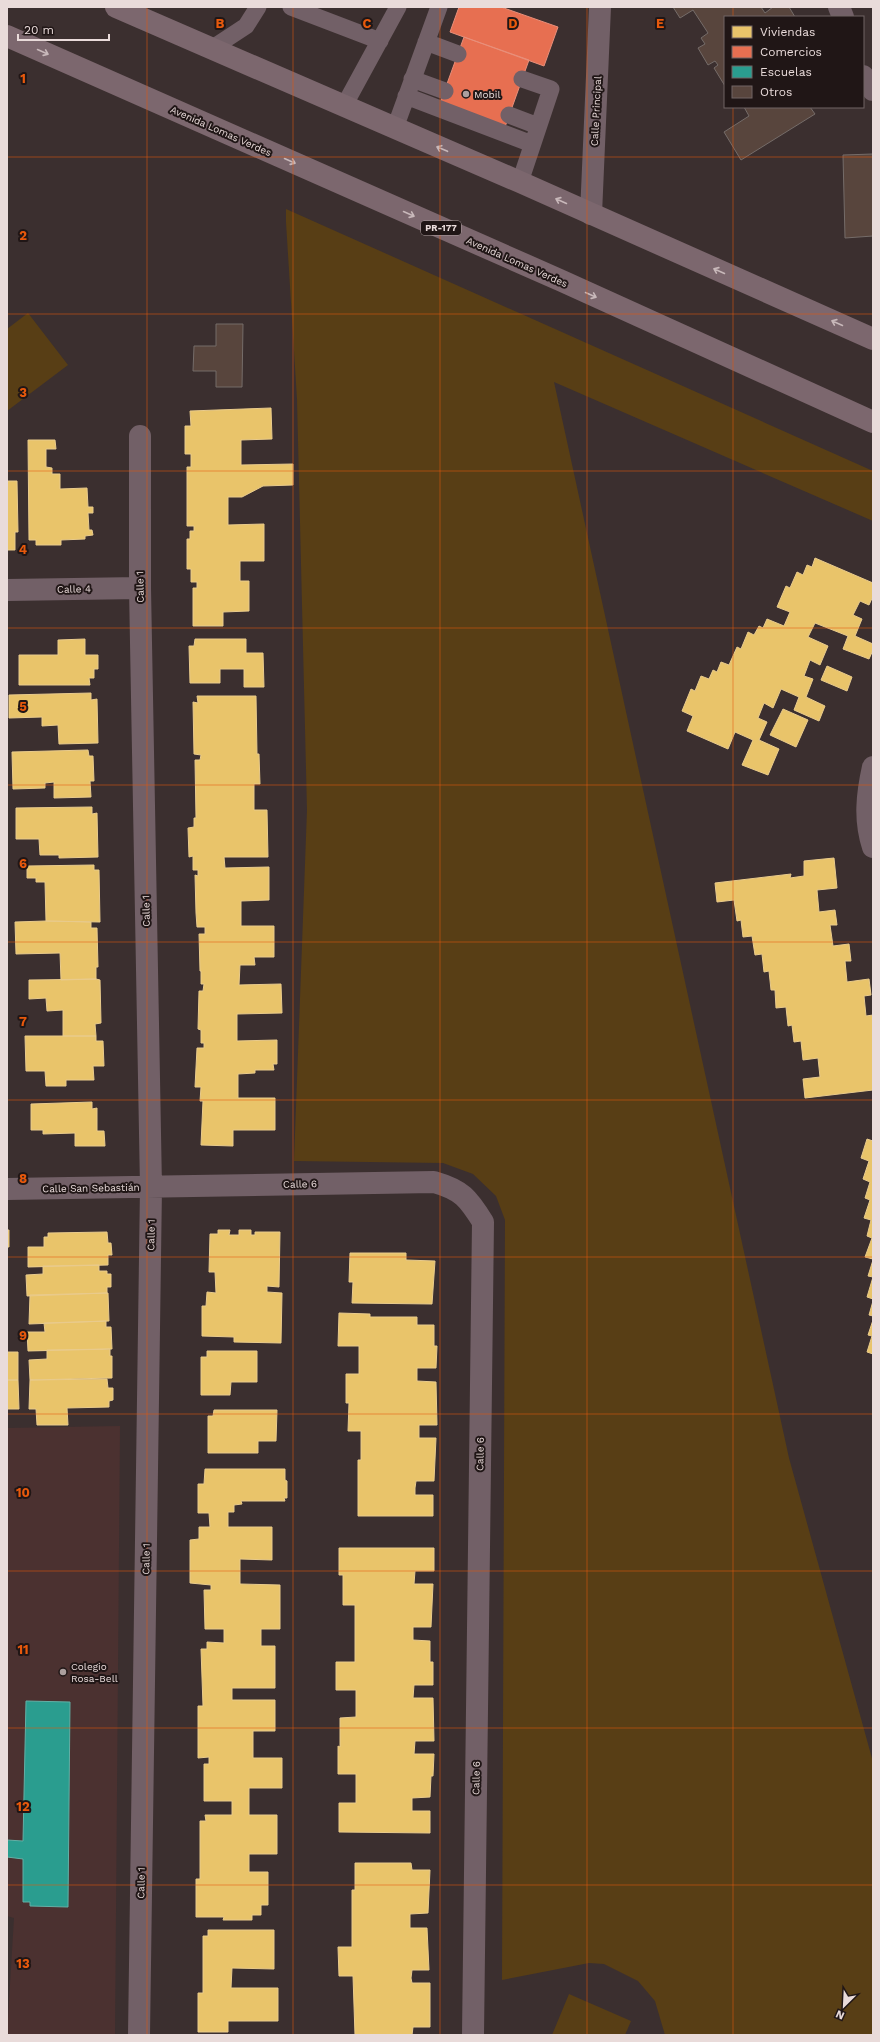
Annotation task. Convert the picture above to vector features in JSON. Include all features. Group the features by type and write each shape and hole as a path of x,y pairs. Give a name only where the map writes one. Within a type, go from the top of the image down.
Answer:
{"highway":[{"path":"116,7 520,182 873,339"},
{"name":"Avenida Lomas Verdes","path":"7,36 562,281 873,422"}],"street":[{"name":"Calle Principal","path":"591,214 600,7"},
{"path":"864,77 873,90"},
{"name":"Calle 1","path":"139,2035 151,1187 140,588 140,436"},
{"name":"Calle 4","path":"7,590 140,588"},
{"path":"873,767 867,793 868,831 873,847"},
{"name":"Calle 6","path":"151,1187 434,1182 454,1188 472,1205 483,1222 473,2035"},
{"name":"Calle San Sebastián","path":"7,1190 151,1187"}],"lane":[{"path":"211,49 246,26 258,7"},
{"path":"291,7 380,41"},
{"path":"344,106 398,7"},
{"path":"394,128 439,7"},
{"path":"426,42 458,54"},
{"path":"412,79 445,91"},
{"path":"520,182 551,89 522,79"},
{"path":"406,96 532,144"},
{"path":"509,115 538,126"}],"shaded area":[{"path":"286,209 873,471 873,521 554,382 789,1458 873,1762 873,2035 665,2035 655,2001 638,1981 604,1964 589,1963 502,1980 505,1220 496,1196 473,1174 443,1163 294,1161 307,810 297,399"},
{"path":"28,313 68,365 7,411 7,329"},
{"name":"Colegio Rosa-Bell","path":"120,1426 115,2035 7,2035 14,1918 7,1916 7,1428"},
{"path":"569,1994 631,2021 625,2035 552,2035"}],"building: Viviendas":[{"path":"271,408 272,439 241,440 241,465 293,464 293,485 263,486 242,497 228,497 228,525 264,524 264,561 240,561 240,581 249,581 249,611 223,612 223,626 193,626 193,588 197,588 197,582 191,582 191,569 187,569 187,539 190,539 190,531 194,531 194,526 187,526 187,467 191,467 191,454 185,454 185,426 191,426 190,411"},
{"path":"28,440 55,440 56,449 46,449 46,467 52,468 52,474 60,474 60,489 87,488 88,507 93,507 93,513 88,513 89,530 92,530 93,535 85,536 85,539 61,540 61,545 36,545 36,540 29,540"},
{"path":"7,481 17,481 18,532 15,532 15,550 7,550"},
{"path":"815,558 873,583 873,596 869,605 860,601 853,615 862,619 855,636 873,644 873,650 869,659 843,649 848,636 815,623 808,637 828,646 820,665 810,660 804,676 813,679 806,697 825,706 819,721 794,710 799,697 781,689 773,708 764,703 758,718 767,722 759,740 779,749 768,775 742,765 753,740 735,732 728,749 687,731 693,716 682,711 691,689 695,691 701,676 709,679 713,670 717,672 721,662 729,665 737,647 741,649 748,632 754,635 759,626 763,628 767,619 784,626 790,612 777,607 786,586 790,588 797,572 803,575 807,565 812,567"},
{"path":"85,639 85,655 98,655 98,669 94,669 94,678 89,678 90,685 19,685 19,655 58,655 58,640"},
{"path":"195,639 246,639 246,653 263,653 264,687 244,687 244,669 220,669 220,683 190,683 189,646 194,646"},
{"path":"827,666 852,677 847,691 821,680"},
{"path":"91,693 91,700 97,699 98,743 59,744 58,725 42,726 42,717 9,718 9,695"},
{"path":"197,696 256,696 257,754 259,754 260,784 254,784 254,810 267,810 268,857 224,857 225,868 269,867 269,900 241,901 241,926 274,926 274,957 254,957 255,965 240,965 239,985 281,984 282,1013 237,1014 237,1041 277,1040 277,1064 273,1064 274,1070 255,1070 255,1073 238,1074 238,1098 275,1098 275,1130 233,1130 233,1146 201,1145 203,1101 200,1101 201,1087 195,1087 197,1048 204,1048 204,1043 201,1043 201,1030 198,1029 199,991 203,991 204,984 201,984 199,934 205,934 205,927 197,927 195,875 198,876 198,870 193,870 193,856 189,857 188,828 194,827 194,818 196,818 195,760 200,760 201,755 194,754 193,702 198,703"},
{"path":"783,709 808,720 796,747 770,735"},
{"path":"88,750 89,756 93,756 94,781 90,781 91,797 54,798 54,782 45,783 45,788 13,789 12,752"},
{"path":"92,807 92,814 97,813 98,857 59,858 59,855 40,855 39,839 16,839 16,808"},
{"path":"834,858 837,888 817,890 819,912 835,910 837,925 830,925 833,946 849,944 851,961 845,961 847,982 869,979 871,995 864,996 866,1016 873,1015 873,1090 805,1098 803,1079 820,1077 818,1058 803,1060 801,1041 794,1042 792,1025 788,1026 786,1007 776,1008 775,990 771,990 769,971 764,972 762,954 755,955 752,936 743,937 741,920 737,921 734,900 717,902 715,883 791,874 790,878 804,876 804,861"},
{"path":"94,865 94,870 99,870 100,922 46,921 45,882 36,882 36,878 27,878 27,866"},
{"path":"15,922 91,922 91,928 97,928 98,967 96,967 96,979 61,980 60,953 16,954"},
{"path":"29,980 100,980 101,1023 95,1024 96,1036 63,1036 63,1010 47,1011 46,998 29,999"},
{"path":"25,1036 96,1036 96,1041 103,1041 104,1066 93,1066 94,1080 66,1080 66,1086 46,1086 45,1071 26,1071"},
{"path":"92,1102 92,1109 97,1108 97,1131 104,1131 105,1146 75,1146 75,1133 43,1134 43,1130 31,1130 31,1104"},
{"path":"867,1139 873,1141 873,1259 865,1257 872,1238 867,1236 871,1220 864,1218 870,1200 865,1198 870,1182 863,1179 869,1161 861,1158"},
{"path":"7,1230 9,1230 9,1247 7,1247"},
{"path":"218,1230 230,1230 229,1235 239,1235 239,1230 251,1230 251,1235 255,1235 255,1232 280,1232 279,1287 267,1286 267,1292 282,1293 281,1343 234,1342 234,1337 202,1336 202,1306 206,1306 207,1292 216,1293 215,1272 209,1272 210,1234 218,1234"},
{"path":"107,1232 108,1243 111,1243 112,1255 108,1255 108,1265 28,1267 28,1247 44,1247 44,1237 48,1237 48,1233"},
{"path":"350,1253 406,1253 406,1260 435,1261 432,1304 352,1303 353,1282 349,1282"},
{"path":"873,1260 873,1277 868,1276"},
{"path":"99,1265 99,1271 107,1271 107,1274 111,1274 111,1287 107,1287 107,1293 27,1296 26,1275 43,1274 43,1266"},
{"path":"873,1277 873,1299 867,1297"},
{"path":"108,1293 109,1321 29,1324 30,1295"},
{"path":"873,1301 873,1316 869,1315"},
{"path":"339,1313 370,1314 370,1317 417,1317 417,1325 434,1325 434,1346 437,1346 436,1368 417,1368 417,1381 436,1382 437,1425 419,1425 419,1438 436,1438 434,1481 416,1481 415,1488 415,1495 433,1495 433,1516 358,1516 358,1460 361,1460 361,1431 348,1431 349,1403 346,1403 346,1374 359,1374 359,1346 338,1346"},
{"path":"873,1320 873,1354 867,1352 872,1336 868,1335"},
{"path":"106,1321 106,1327 111,1327 112,1349 28,1351 27,1332 45,1332 44,1323"},
{"path":"110,1349 110,1356 112,1356 112,1378 30,1380 29,1360 47,1359 47,1350"},
{"path":"207,1351 257,1351 257,1382 231,1382 230,1395 201,1395 201,1357 207,1357"},
{"path":"7,1352 18,1352 18,1380 7,1380"},
{"path":"107,1379 108,1388 113,1388 113,1400 109,1401 109,1407 67,1408 68,1425 37,1425 36,1409 29,1409 30,1380"},
{"path":"7,1380 18,1380 19,1409 7,1409"},
{"path":"214,1410 277,1410 276,1441 258,1441 258,1453 208,1453 208,1416 213,1416"},
{"path":"205,1469 285,1469 285,1480 287,1481 287,1498 284,1498 285,1501 241,1501 242,1504 234,1505 234,1512 228,1512 228,1527 272,1527 272,1560 240,1559 240,1584 280,1585 280,1629 261,1629 261,1646 275,1646 275,1688 232,1688 232,1700 275,1700 275,1731 253,1731 253,1758 282,1758 282,1788 249,1788 249,1815 277,1815 277,1854 249,1854 249,1872 268,1872 268,1905 261,1905 261,1915 252,1915 252,1920 223,1920 224,1917 196,1917 196,1879 200,1879 200,1821 206,1821 205,1815 232,1815 232,1801 204,1801 204,1764 209,1764 209,1757 198,1758 198,1706 203,1706 201,1649 207,1649 207,1642 224,1643 224,1629 205,1629 204,1590 211,1590 211,1585 190,1583 190,1540 199,1539 199,1527 210,1527 209,1513 198,1513 198,1484 204,1484"},
{"path":"339,1548 434,1548 434,1571 415,1571 414,1584 433,1584 431,1627 413,1627 413,1640 430,1641 430,1662 433,1662 433,1685 414,1685 413,1698 433,1698 434,1741 415,1741 414,1754 434,1754 430,1797 412,1798 412,1811 430,1811 430,1833 339,1832 339,1803 356,1803 356,1774 338,1774 338,1746 340,1747 340,1718 356,1717 356,1690 336,1690 336,1662 355,1662 355,1605 343,1605 343,1575 339,1575"},
{"path":"355,1863 411,1863 412,1870 430,1870 428,1913 410,1914 410,1928 427,1928 429,1970 412,1970 411,1978 412,1983 430,1983 430,2027 413,2027 412,2035 355,2035 353,1976 339,1976 338,1947 352,1947 352,1890 355,1890"},
{"path":"208,1930 274,1930 274,1969 232,1968 231,1988 278,1988 278,2021 228,2021 228,2032 198,2032 198,1993 203,1993 203,1936 208,1936"}],"building: Comercios":[{"path":"459,7 501,7 558,27 544,66 450,32"},
{"path":"464,37 529,60 505,127 440,103"}],"building: Escuelas":[{"path":"26,1701 70,1702 68,1907 30,1906 30,1902 23,1902 23,1859 7,1857 7,1840 23,1841"}],"building: Otros":[{"path":"673,7 761,7 765,13 773,7 789,7 794,16 724,16 724,84 714,68 718,65 715,61 708,65 698,48 705,44 701,38 708,33 693,10 680,18"},
{"path":"745,108 811,108 815,114 741,160 724,132 749,116"},
{"path":"873,154 873,236 845,238 843,155"},
{"path":"216,324 243,324 242,387 216,387 216,371 193,371 194,346 216,346"}],"place":[{"name":"Mobil","path":"466,94"},
{"name":"Colegio Rosa-Bell","path":"63,1672"}]}
